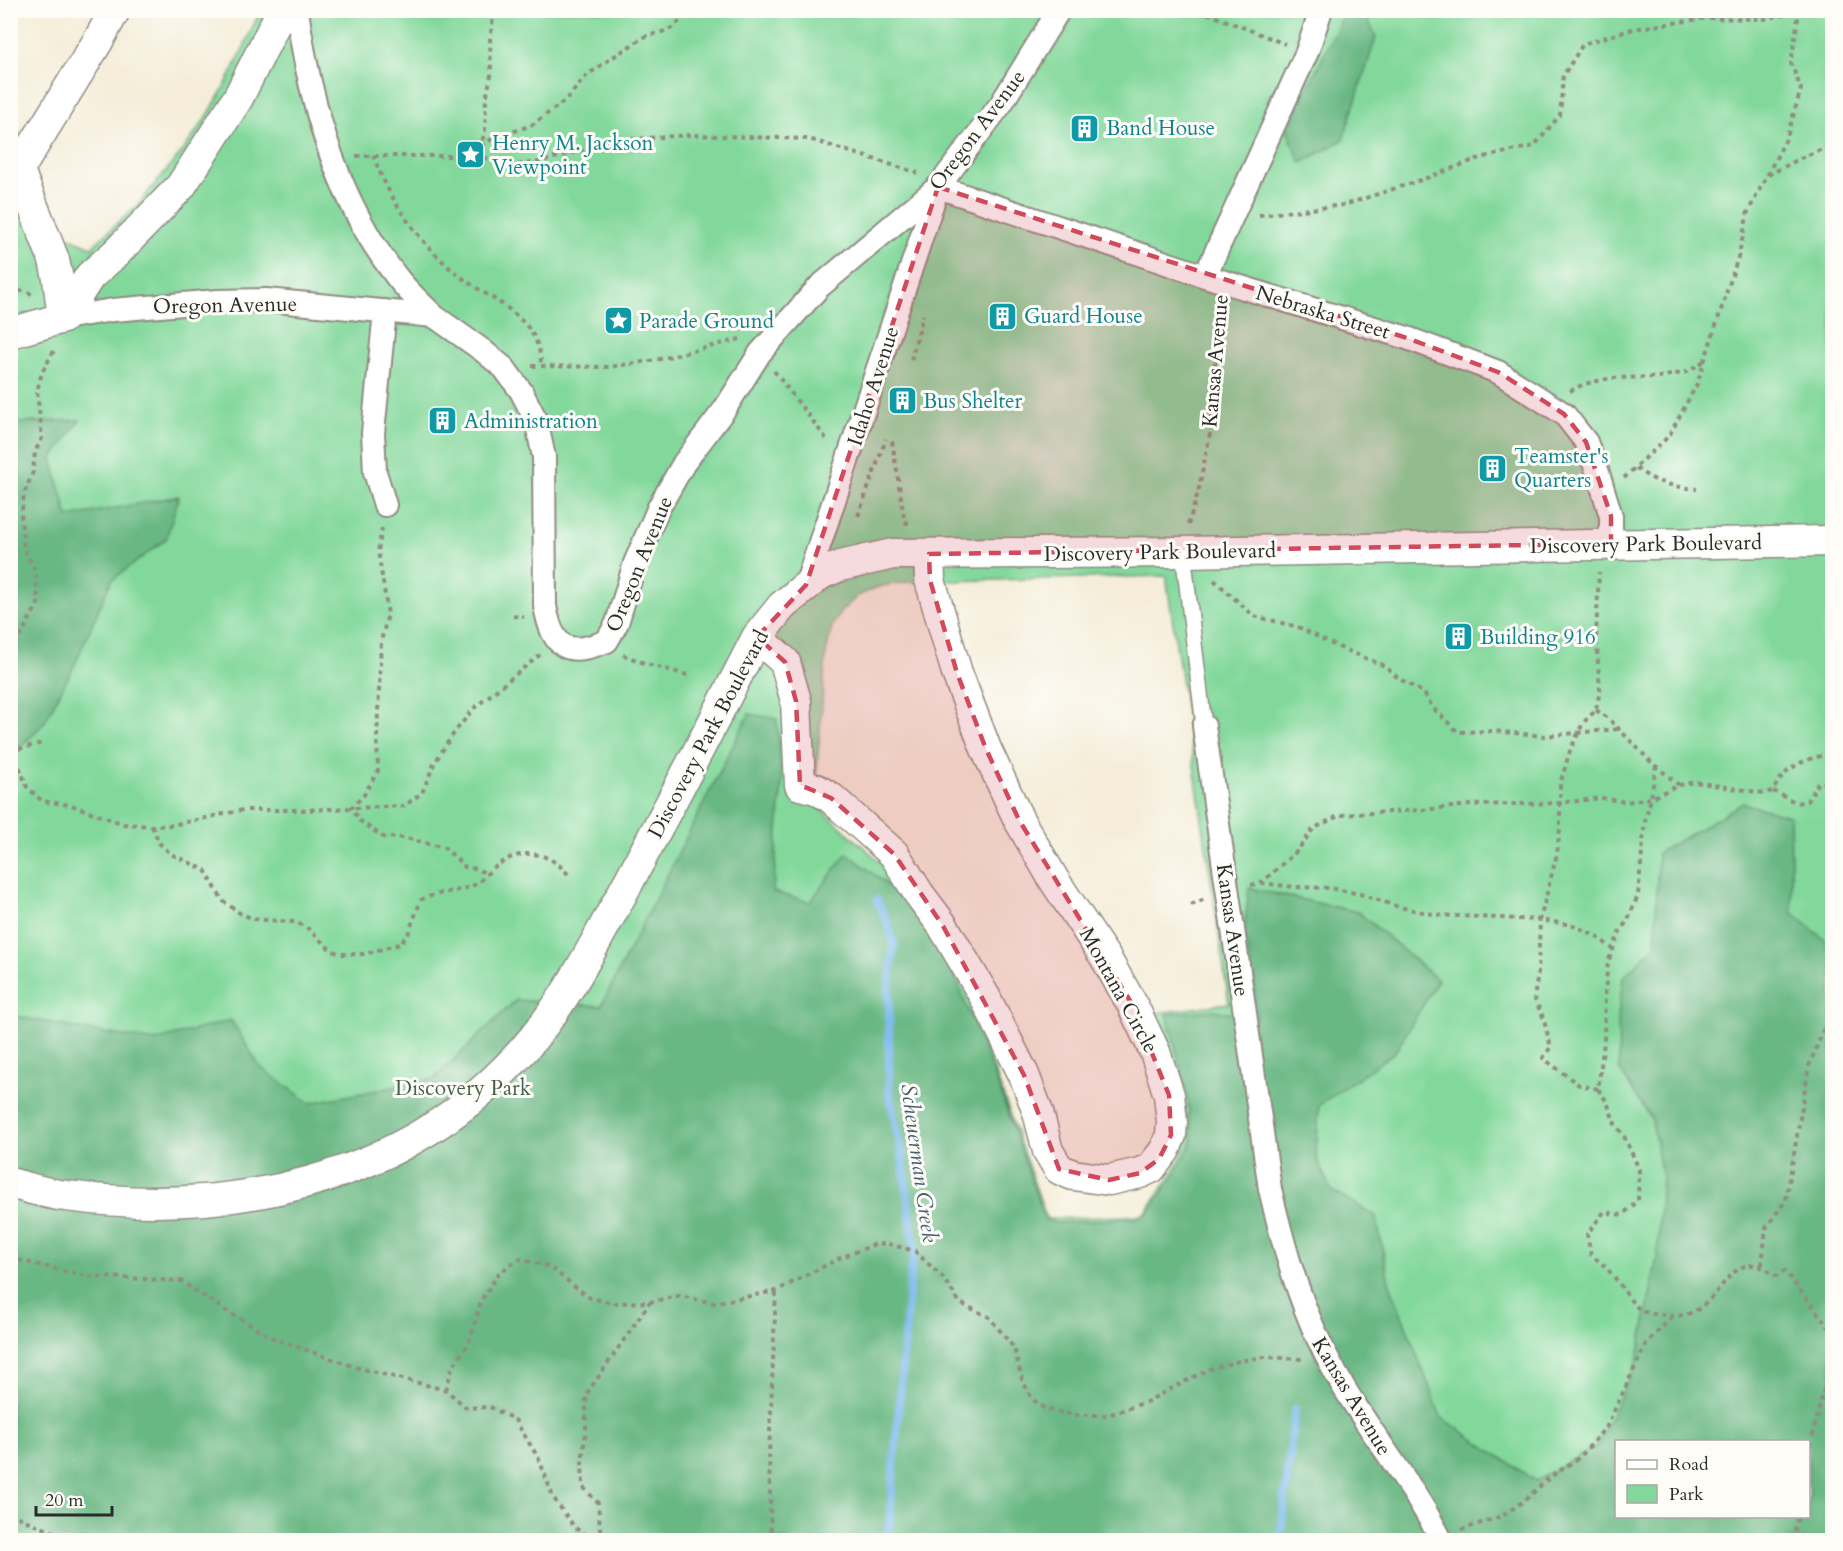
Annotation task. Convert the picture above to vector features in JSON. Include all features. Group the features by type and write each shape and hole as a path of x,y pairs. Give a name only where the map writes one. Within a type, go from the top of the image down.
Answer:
{"street":[{"path":"63,318 54,260 15,159 115,10"},
{"path":"10,333 63,318 90,276 116,253 181,186 238,98 282,10"},
{"path":"297,10 308,78 331,158 367,235 397,278 434,316"},
{"name":"Oregon Avenue","path":"63,318 113,310 218,301 266,300 434,316 504,368 521,391 536,420 544,457 545,606 549,627 556,639 567,648 586,649 607,641 617,623 635,564 659,507 684,463 724,410 753,345 938,187 1001,104 1059,10"},
{"name":"Kansas Avenue","path":"1214,278 1231,218 1309,47 1321,10"},
{"name":"Nebraska Street","path":"938,187 1214,278 1407,338 1498,372 1564,414 1586,442 1611,516 1605,544"},
{"name":"Idaho Avenue","path":"806,585 938,187"},
{"path":"385,311 374,434 375,472 385,505"},
{"name":"Discovery Park Boulevard","path":"10,1183 63,1196 159,1202 221,1200 289,1188 356,1167 418,1136 469,1102 515,1060 563,1001 680,789 757,637 782,606 806,585 821,574 840,566 921,545 1183,552 1833,541"},
{"name":"Montana Circle","path":"757,637 785,662 796,701 800,785 816,789 831,798 894,854 919,894 943,926 985,997 1024,1075 1038,1112 1048,1151 1059,1169 1073,1175 1109,1180 1151,1168 1165,1150 1171,1135 1172,1122 1169,1095 1155,1052 1132,1004 1105,957 1054,880 1019,820 986,749 957,673 921,545"},
{"name":"Kansas Avenue","path":"1204,726 1270,1189 1285,1253 1312,1329 1330,1364 1440,1538"}],"lane":[{"name":"Kansas Avenue","path":"1183,552 1204,726"}],"path":[{"path":"468,156 471,162 476,164 481,163 484,157 481,147 491,75 490,40 494,10"},
{"path":"468,156 472,149 481,147 492,139 532,125 566,100 586,76 644,37 669,30 693,10"},
{"path":"1199,10 1286,44"},
{"path":"1231,218 1344,205 1480,158 1534,146 1560,115 1563,76 1583,44 1632,29 1707,18 1764,19 1799,11 1791,63 1801,89 1786,137 1748,212 1739,255 1697,384 1669,436 1636,468 1604,493"},
{"path":"484,157 504,166 540,162 618,140 691,135 809,139 921,174 938,187"},
{"path":"1768,175 1803,157 1833,146"},
{"path":"331,158 373,155 468,156"},
{"path":"373,155 388,192 417,234 452,271 506,306 534,334 541,352 542,366"},
{"name":"Kansas Avenue","path":"1183,552 1188,521 1198,493 1212,424 1218,299 1214,278"},
{"path":"910,360 925,309"},
{"path":"10,662 12,651 38,604 36,573 24,549 21,518 24,494 33,472 35,452 42,438 37,391 42,372 61,336 63,318"},
{"path":"504,368 609,367 753,345 847,466"},
{"path":"1552,406 1567,393 1584,384 1611,378 1659,377 1678,374 1687,372 1704,360"},
{"path":"858,516 886,439"},
{"path":"892,441 904,517 921,545"},
{"path":"1636,468 1649,478 1663,484 1677,488 1696,489"},
{"path":"351,808 364,795 378,771 381,641 388,614 378,551 385,505"},
{"path":"1605,544 1596,635 1600,690 1596,710 1583,723 1578,733 1560,784 1557,854 1540,920 1538,973 1534,998 1543,1017 1551,1047 1543,1058 1579,1084 1598,1089 1607,1102 1615,1124 1624,1136 1639,1169 1638,1201 1622,1215 1604,1212 1596,1220 1587,1234 1591,1255 1602,1263 1641,1310 1673,1317 1694,1312 1712,1297 1729,1276 1744,1265 1762,1265 1776,1276 1785,1271 1833,1331"},
{"path":"1208,575 1254,616 1298,627 1385,666 1398,678 1424,693 1433,708 1458,732 1493,731 1544,736 1618,729"},
{"path":"43,743 10,751 18,763 27,787 42,801 71,805 124,825 172,825 243,810 404,806 422,793 451,737 473,710 556,639"},
{"path":"619,654 691,676"},
{"path":"1596,710 1609,719 1650,762 1679,784"},
{"path":"1773,791 1787,771 1799,763 1814,757 1833,754"},
{"path":"1598,1089 1604,1042 1608,962 1638,895 1645,821 1656,765"},
{"path":"1261,883 1297,851 1313,829 1340,815 1471,805 1560,803 1601,798 1626,802 1651,798 1679,784 1695,782 1763,793 1773,791 1797,802 1807,801 1819,782 1833,784"},
{"path":"351,808 360,821 383,837 405,838 445,848 465,867 487,874"},
{"path":"152,826 159,843 165,849 205,870 223,901 241,914 254,919 293,922 305,926 331,950 340,954 364,954 400,944 408,934 421,900 432,893 462,890 477,884 511,857 533,853 561,864 571,878"},
{"path":"1240,886 1261,883 1330,888 1437,915 1540,920 1573,925 1596,936 1613,949"},
{"path":"1762,1265 1766,1228 1786,1200 1809,1066 1824,1028 1833,1022"},
{"path":"446,1390 452,1368 469,1343 482,1299 499,1274 519,1259 548,1266 590,1298 614,1303 650,1302 679,1296 714,1303 776,1291 840,1258 876,1244 888,1244 915,1251 944,1279 960,1303 989,1317 1014,1348 1022,1379 1032,1399 1045,1409 1074,1415 1108,1414 1146,1402 1207,1371 1239,1360 1264,1357 1290,1358 1330,1364"},
{"path":"10,1258 85,1276 181,1281 223,1310 275,1339 355,1367 446,1390 467,1408 490,1407 515,1420 539,1459 553,1497 575,1528 595,1540"},
{"path":"771,1540 769,1455 776,1291"},
{"path":"601,1540 598,1503 583,1487 586,1395 650,1302"},
{"path":"1440,1538 1502,1516 1525,1500 1549,1478 1580,1457 1607,1426 1646,1344 1673,1317"},
{"path":"1810,1450 1823,1392 1833,1367"},
{"path":"10,1512 72,1540"},
{"path":"1793,1540 1798,1518"}],"highlighted area":[{"path":"938,187 1407,338 1498,372 1564,414 1586,442 1611,516 1611,544 929,554 930,580 957,673 986,749 1019,820 1132,1004 1169,1095 1171,1135 1159,1159 1140,1173 1109,1180 1059,1169 1024,1075 943,926 894,854 831,798 800,785 796,701 785,662 757,637 806,585"}],"green space":[{"name":"Discovery Park","path":"260,11 1832,11 1832,1540 11,1540 10,114 61,234 92,247 140,202 184,149 208,115 233,71","holes":["1166,576 1229,1003 1155,1013 1183,1099 1186,1134 1184,1148 1177,1165 1146,1212 1141,1215 1047,1219 970,1000 914,900 885,866 814,803 826,653 832,626 841,611 859,595 881,586 908,582"]},
{"path":"1364,11 1376,37 1343,140 1301,163 1287,130 1344,14"},
{"path":"80,420 52,459 68,517 179,496 166,539 111,581 75,664 44,723 11,757 11,423"},
{"path":"749,714 777,719 782,781 773,892 810,902 847,853 908,901 954,975 999,1087 1045,1220 1056,1223 1143,1217 1174,1176 1192,1142 1187,1094 1167,1014 1215,1010 1256,1019 1255,986 1244,932 1249,888 1358,912 1438,980 1395,1052 1319,1105 1316,1157 1331,1190 1376,1216 1389,1282 1441,1417 1536,1481 1597,1446 1638,1359 1657,1258 1662,1178 1652,1120 1619,1069 1618,1017 1623,977 1655,946 1658,853 1743,803 1790,816 1792,912 1832,946 1832,1540 11,1540 10,1015 155,1041 231,1020 260,1067 310,1103 434,1079 516,1000 601,1006"}],"waterway":[{"name":"Scheuerman Creek","path":"877,900 888,924 894,945 889,986 889,1093 902,1156 915,1251 911,1271 888,1540"},
{"name":"Scheuerman Creek","path":"1280,1540 1295,1409"}],"place":[{"name":"Band House","path":"1085,128"},
{"name":"Henry M. Jackson Viewpoint","path":"471,155"},
{"name":"Guard House","path":"1003,316"},
{"name":"Parade Ground","path":"618,321"},
{"name":"Bus Shelter","path":"902,401"},
{"name":"Administration","path":"443,421"},
{"name":"Teamster's Quarters","path":"1493,468"},
{"name":"Building 916","path":"1459,637"}]}
